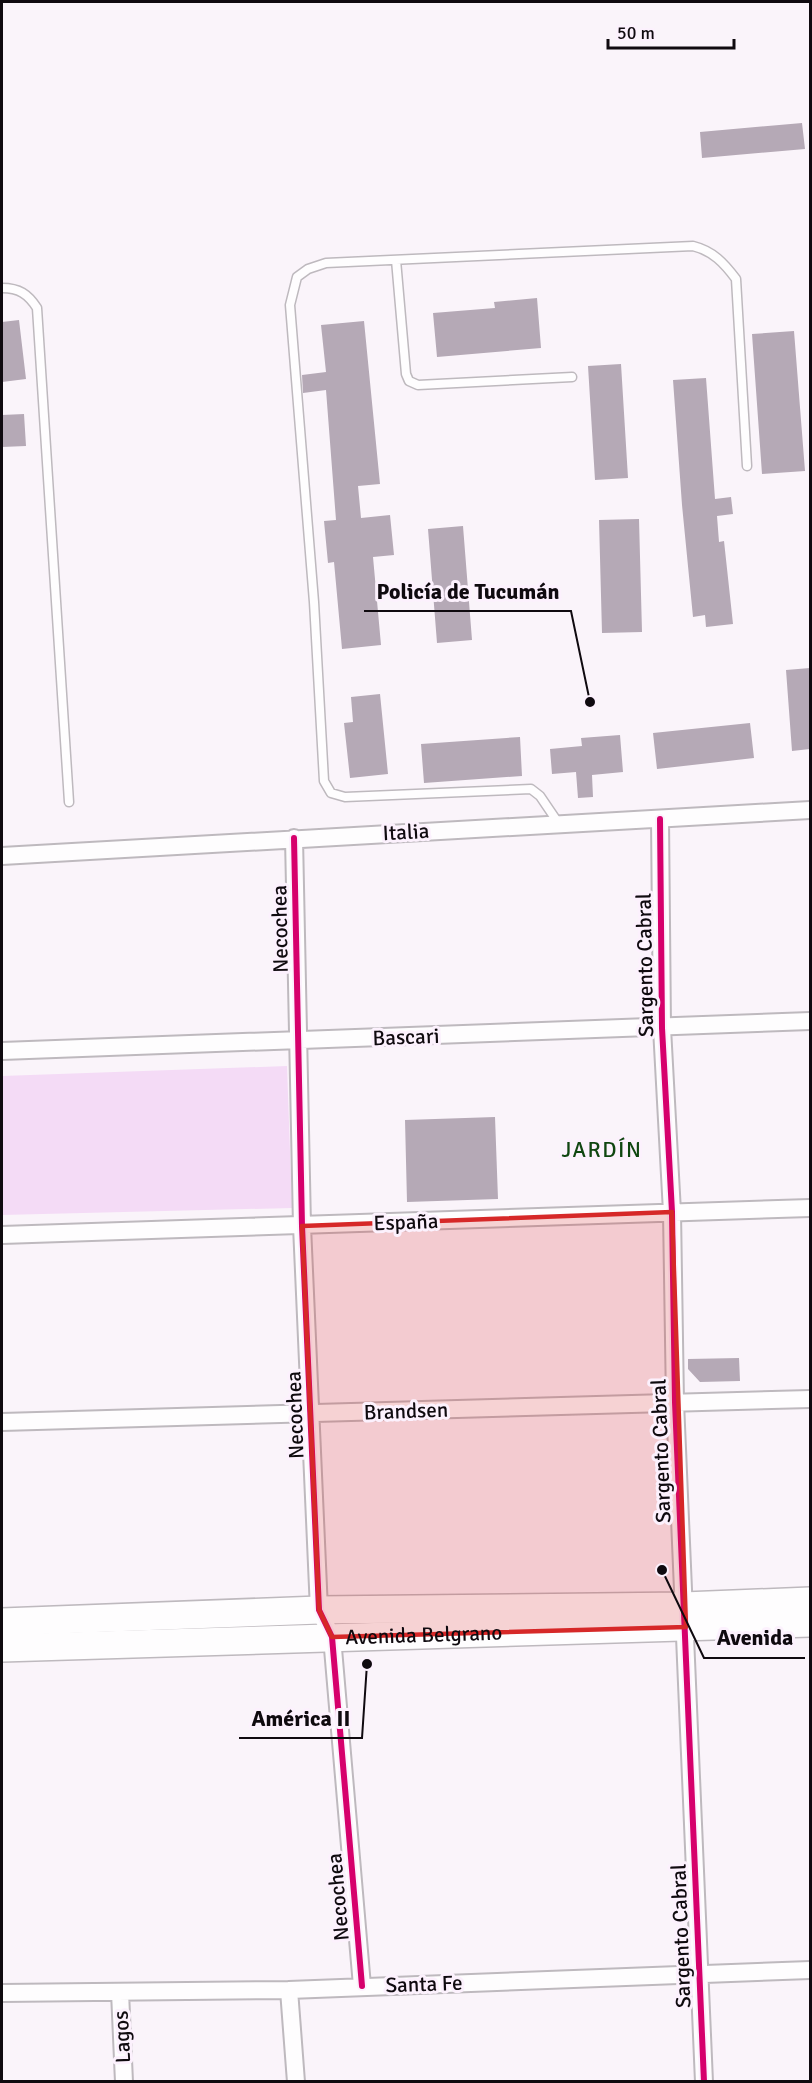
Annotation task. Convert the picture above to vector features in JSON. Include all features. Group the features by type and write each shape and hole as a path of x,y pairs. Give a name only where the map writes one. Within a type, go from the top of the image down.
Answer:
{"main road":[{"name":"Avenida Belgrano","path":"2,1648 332,1637 685,1617 810,1601"},
{"name":"Avenida Belgrano","path":"2,1622 319,1610 685,1617 810,1623"}],"street":[{"name":"Italia","path":"2,856 810,810"},
{"name":"Sargento Cabral","path":"660,819 662,1028 672,1212 675,1402 704,2082"},
{"name":"Necochea","path":"294,838 302,1226 319,1610 332,1637 362,1986"},
{"name":"Bascari","path":"2,1051 810,1021"},
{"name":"España","path":"2,1235 810,1208"},
{"name":"Brandsen","path":"2,1422 810,1399"},
{"name":"Santa Fe","path":"2,1993 289,1990 810,1970"},
{"path":"289,1990 296,2082"},
{"name":"Lagos","path":"120,1992 124,2082"}],"lane":[{"path":"559,824 540,796 531,789 345,797 331,793 324,781 314,602 290,305 292,290 297,278 309,269 326,263 693,246 705,249 727,267 736,279 747,466"},
{"path":"396,260 406,374 410,381 418,385 572,377"},
{"path":"2,288 11,288 29,295 37,308 69,802"}],"highlighted area":[{"path":"672,1212 686,1627 332,1637 319,1610 302,1226"}],"shaded area":[{"path":"287,1066 292,1208 2,1215 2,1076"}],"building":[{"path":"802,123 805,149 702,158 700,132"},
{"path":"537,298 541,348 437,357 433,313 495,308 494,302"},
{"path":"19,320 26,379 2,382 2,322"},
{"path":"364,321 380,484 358,486 361,518 390,515 394,555 373,557 381,645 342,649 334,562 328,563 324,521 336,520 326,390 303,393 302,375 326,372 321,325"},
{"path":"794,331 805,471 762,474 752,334"},
{"path":"621,364 628,478 595,480 588,366"},
{"path":"706,378 715,499 731,497 733,514 717,516 719,542 724,541 733,624 706,627 705,615 693,617 673,380"},
{"path":"24,414 26,446 2,447 2,415"},
{"path":"639,519 642,632 602,633 599,520"},
{"path":"463,526 472,640 437,643 428,529"},
{"path":"810,668 810,749 792,751 786,670"},
{"path":"380,694 388,774 350,778 344,723 353,722 351,697"},
{"path":"750,723 754,758 657,769 653,733"},
{"path":"620,735 623,772 592,775 593,797 578,798 576,772 552,774 550,749 582,746 581,738"},
{"path":"520,737 522,776 424,783 421,744"},
{"path":"495,1117 498,1199 407,1202 405,1120"},
{"path":"739,1358 740,1381 700,1382 688,1369 688,1359"}],"cycle path":[{"path":"660,819 662,1028 672,1212 675,1402 704,2082"},
{"path":"294,838 302,1226 319,1610 332,1637 362,1986"}],"place":[{"name":"Policía de Tucumán","path":"590,702"},
{"name":"Avenida","path":"662,1570"},
{"name":"América II","path":"367,1664"}],"district":[{"name":"JARDÍN","path":"602,1149"}]}
